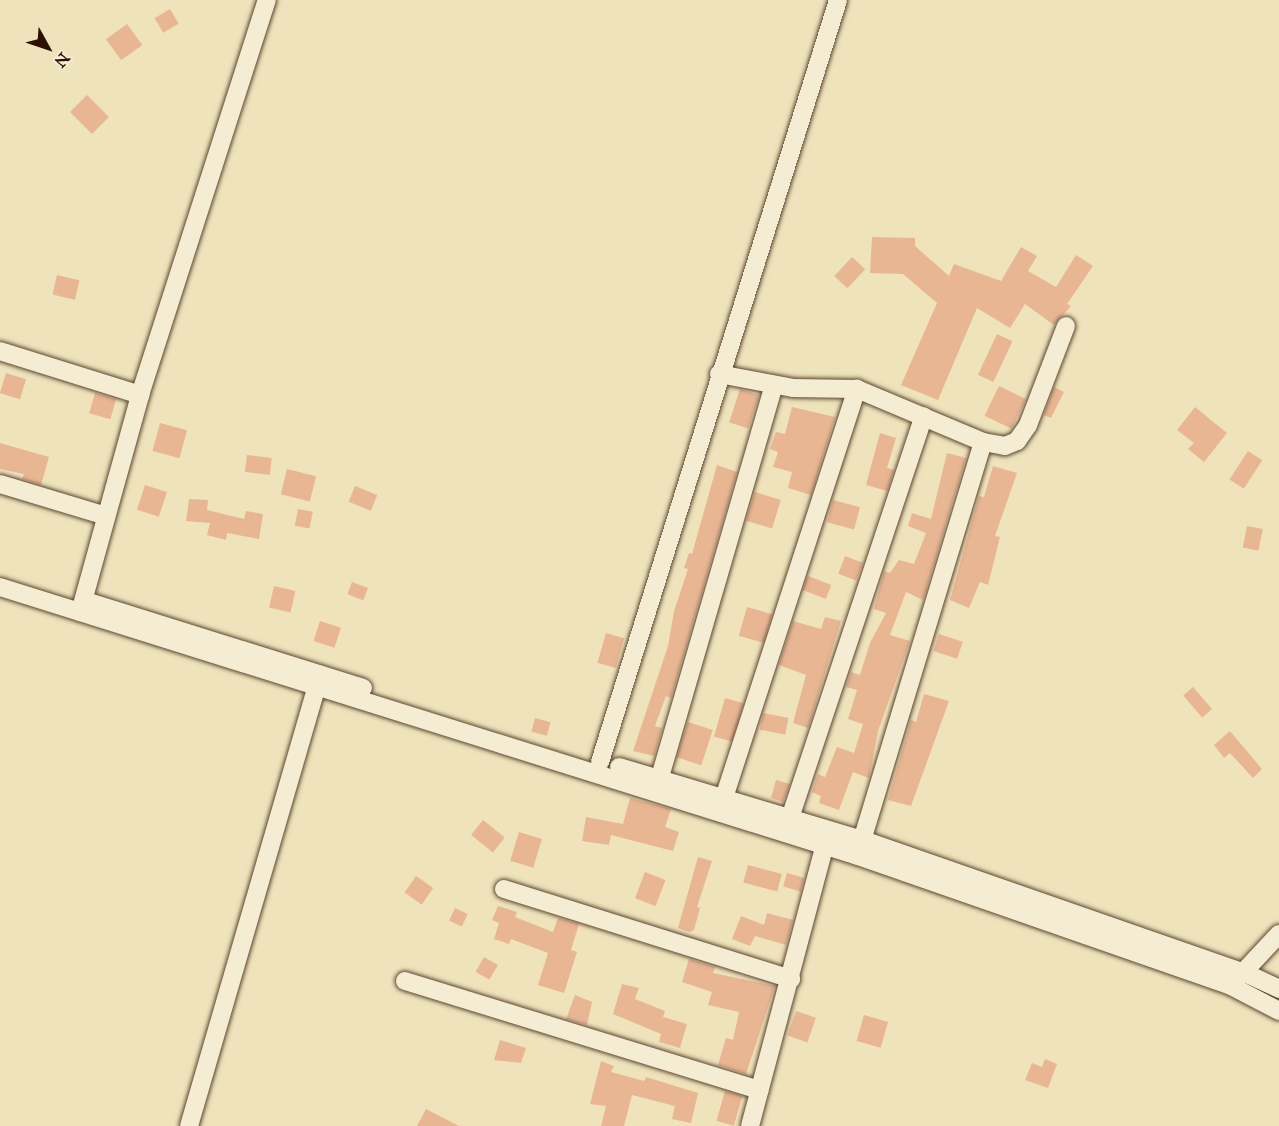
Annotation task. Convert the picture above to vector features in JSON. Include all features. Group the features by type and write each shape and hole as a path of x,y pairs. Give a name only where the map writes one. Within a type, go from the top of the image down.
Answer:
{"street":[{"path":"81,606 140,395 267,0"},
{"path":"600,762 719,374 838,0"},
{"path":"719,374 774,386 856,389 983,442 1005,446 1017,441 1028,425 1066,326"},
{"path":"0,351 140,395"},
{"path":"660,777 774,386"},
{"path":"722,804 856,389"},
{"path":"787,826 924,416"},
{"path":"860,848 983,442"},
{"path":"0,484 106,516"},
{"path":"0,576 81,606 860,848 1244,972 1279,989"},
{"path":"0,587 81,606"},
{"path":"319,681 600,762 660,777 722,804"},
{"path":"189,1126 319,681"},
{"path":"750,1126 827,839"},
{"path":"860,848 1231,986 1279,1011"},
{"path":"504,889 791,978"},
{"path":"1231,986 1279,934"},
{"path":"405,981 760,1090"}],"building":[{"path":"170,9 179,24 163,33 155,18"},
{"path":"127,24 142,45 121,60 106,39"},
{"path":"87,95 109,117 92,134 70,112"},
{"path":"872,237 915,238 915,246 949,276 954,264 1001,281 1021,247 1037,256 1028,271 1056,287 1076,255 1093,266 1067,304 1071,306 1054,325 1025,304 1010,328 977,308 938,400 901,385 937,303 903,274 870,273"},
{"path":"852,257 865,269 847,288 834,276"},
{"path":"57,275 79,280 75,300 53,294"},
{"path":"997,334 1012,341 993,382 978,375"},
{"path":"6,373 26,379 20,399 0,393"},
{"path":"999,386 1026,399 1011,429 985,416"},
{"path":"1054,387 1064,392 1051,418 1044,415"},
{"path":"740,389 759,395 748,428 729,422"},
{"path":"95,393 116,399 110,419 89,413"},
{"path":"792,407 835,417 811,495 788,488 792,472 773,467 778,452 770,449 776,432 785,434"},
{"path":"1195,407 1227,433 1204,462 1188,449 1194,443 1177,430"},
{"path":"160,423 187,430 180,458 152,451"},
{"path":"880,433 896,438 887,468 894,470 887,491 866,485"},
{"path":"0,443 49,457 41,485 22,479 24,474 0,469"},
{"path":"1248,451 1262,460 1244,489 1229,480"},
{"path":"947,453 966,458 923,600 906,592 890,635 910,641 878,731 869,778 853,772 839,810 819,803 821,796 812,792 818,774 825,777 837,747 854,753 863,724 848,719 857,690 846,687 851,672 860,675 870,643 886,613 874,609 884,571 890,573 899,560 914,564 926,533 908,526 912,513 931,519"},
{"path":"247,455 272,458 270,475 245,472"},
{"path":"717,465 737,472 671,698 666,696 655,726 662,728 654,756 633,751 668,646 674,611 688,569 684,568 689,553 692,554"},
{"path":"993,466 1017,473 995,536 1000,537 988,585 980,582 969,608 950,600 979,496 984,497"},
{"path":"287,469 316,476 310,501 281,494"},
{"path":"145,485 167,492 159,517 137,510"},
{"path":"355,486 377,495 371,511 349,502"},
{"path":"755,492 781,500 772,529 746,521"},
{"path":"189,499 208,500 207,510 244,519 246,511 263,514 259,539 227,533 226,540 207,535 210,523 186,521"},
{"path":"833,500 860,507 854,529 827,522"},
{"path":"298,509 313,512 309,529 295,526"},
{"path":"1247,526 1263,529 1259,551 1243,548"},
{"path":"845,556 863,563 856,581 838,574"},
{"path":"808,576 831,585 826,599 803,590"},
{"path":"352,582 368,588 363,600 347,594"},
{"path":"274,586 295,591 290,612 269,607"},
{"path":"747,607 772,614 764,643 739,636"},
{"path":"825,617 841,621 808,728 793,723 806,675 779,665 793,621 821,629"},
{"path":"320,621 341,628 334,648 314,641"},
{"path":"606,633 624,638 616,668 597,663"},
{"path":"939,634 963,642 957,659 933,651"},
{"path":"1193,687 1212,709 1202,717 1183,696"},
{"path":"924,694 949,701 911,806 888,800 911,720 916,722"},
{"path":"725,698 743,703 732,742 714,736"},
{"path":"763,713 789,718 785,735 760,730"},
{"path":"535,718 550,722 547,736 531,732"},
{"path":"688,722 713,730 701,765 677,757"},
{"path":"1230,731 1262,769 1253,778 1230,753 1224,758 1214,745"},
{"path":"776,780 790,784 783,802 771,798"},
{"path":"630,798 671,809 665,827 679,832 673,851 611,835 609,845 582,841 586,817 623,824"},
{"path":"483,820 505,838 493,852 471,835"},
{"path":"519,832 542,839 533,868 510,861"},
{"path":"698,857 712,861 697,907 700,908 694,930 689,932 678,928"},
{"path":"748,865 782,874 777,891 743,882"},
{"path":"645,872 666,880 656,906 635,898"},
{"path":"787,873 804,878 800,891 783,886"},
{"path":"416,876 433,888 422,904 405,892"},
{"path":"498,906 517,912 515,917 553,932 558,918 579,924 571,950 577,952 564,993 538,985 548,953 511,939 509,944 494,939 499,923 492,920"},
{"path":"455,908 468,914 462,927 449,921"},
{"path":"767,913 793,920 786,945 755,936 750,946 732,939 741,916 764,925"},
{"path":"484,957 498,965 489,980 475,972"},
{"path":"689,959 715,967 713,973 775,986 746,1074 718,1065 726,1038 733,1040 739,1012 708,1005 712,992 682,982"},
{"path":"622,984 639,988 635,999 665,1011 663,1017 687,1024 680,1048 659,1042 661,1034 613,1014"},
{"path":"575,995 592,1002 587,1025 566,1019"},
{"path":"796,1011 816,1018 807,1042 788,1036"},
{"path":"864,1015 888,1022 881,1048 857,1041"},
{"path":"500,1040 526,1048 521,1063 494,1060"},
{"path":"1045,1059 1057,1064 1048,1088 1025,1080 1032,1063 1042,1067"},
{"path":"601,1061 614,1066 611,1072 644,1081 646,1077 698,1093 691,1123 672,1119 675,1106 632,1095 624,1126 601,1126 606,1106 590,1104"},
{"path":"725,1091 742,1096 734,1126 716,1121"},
{"path":"426,1109 459,1126 417,1126"}]}
